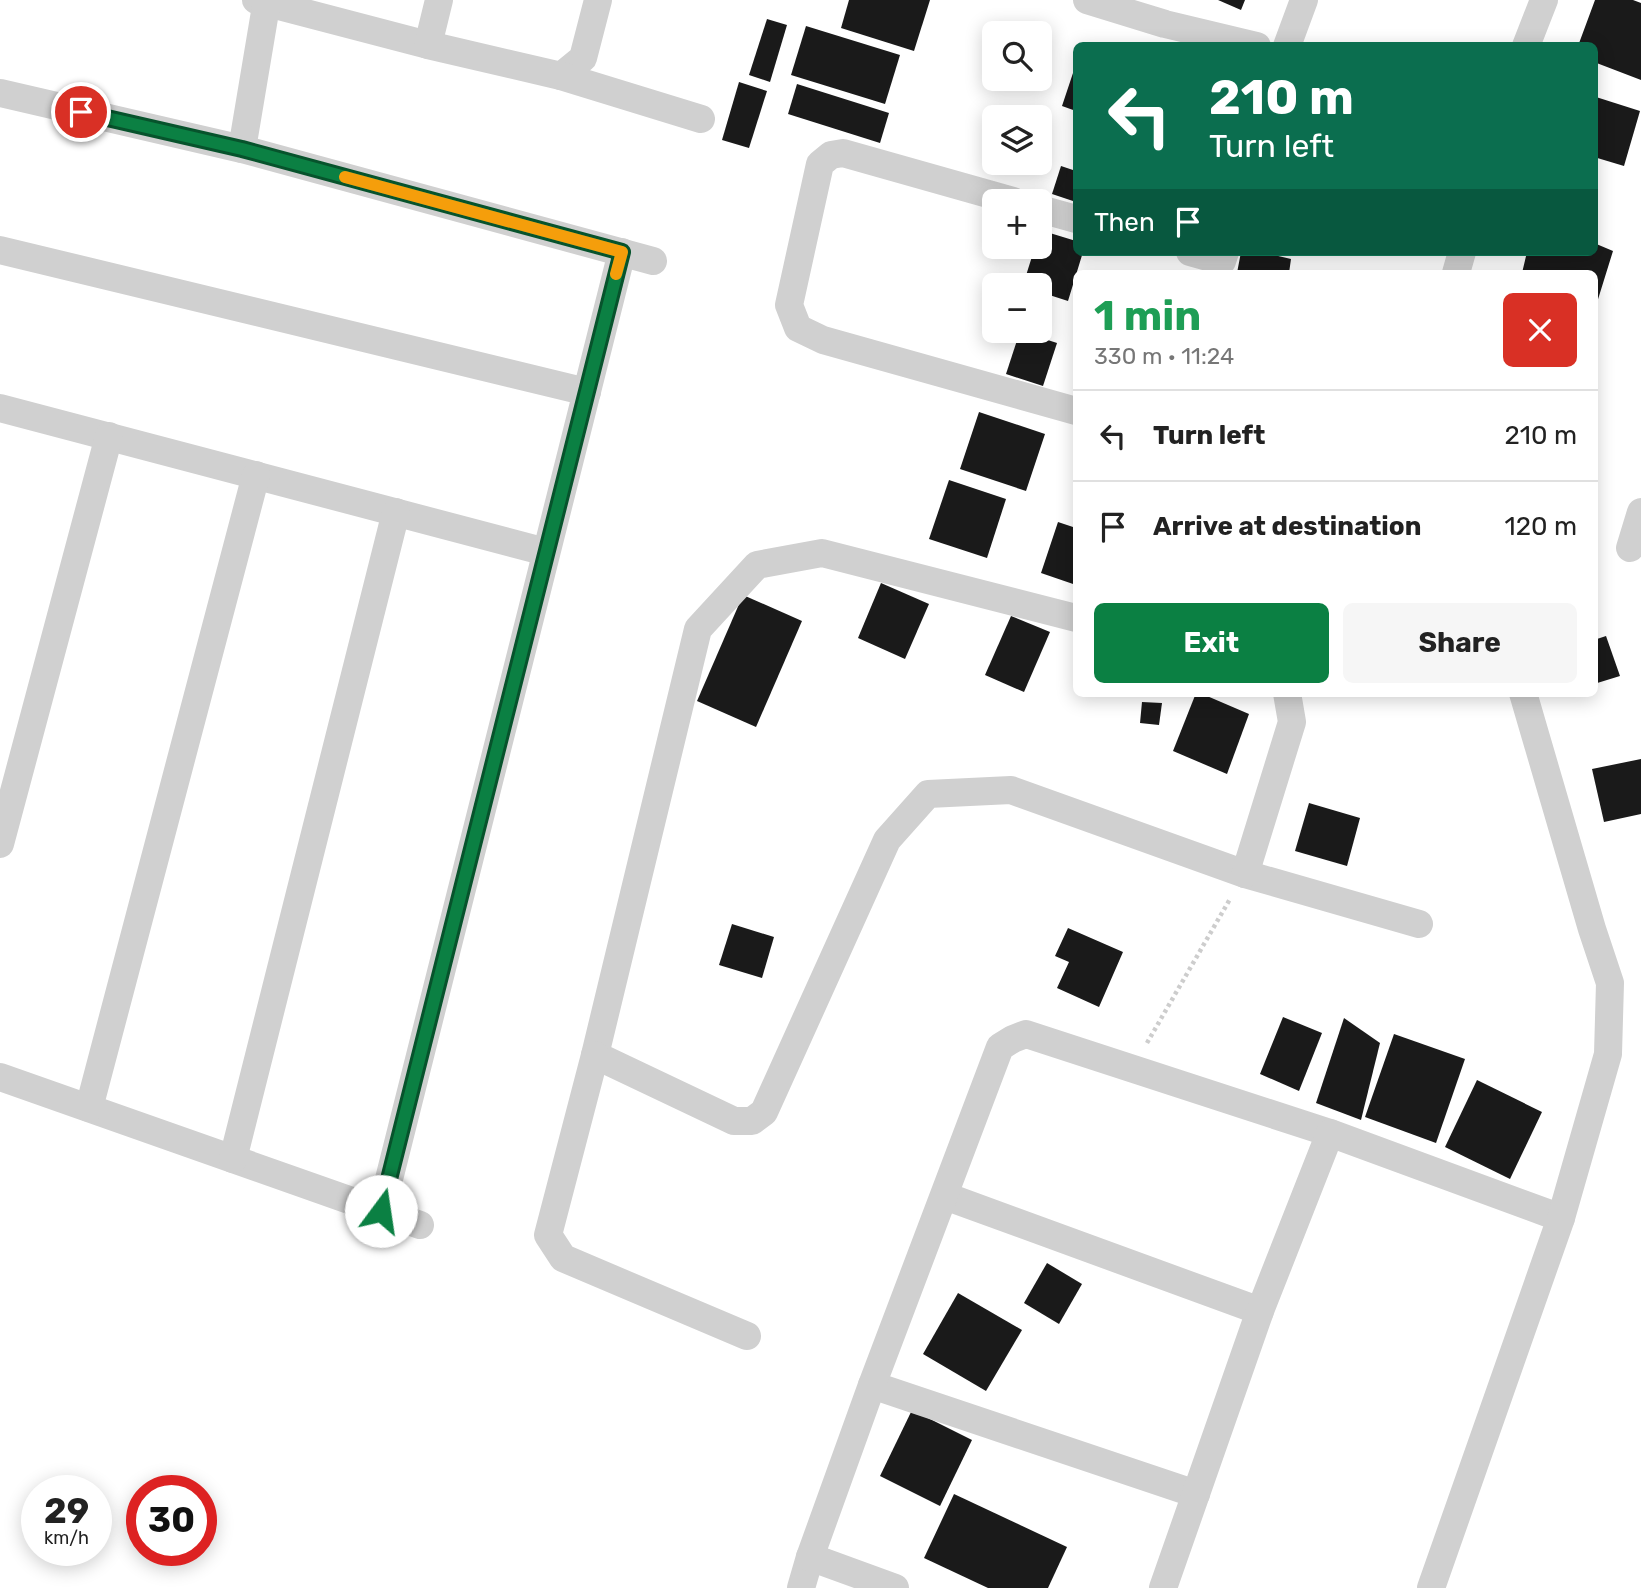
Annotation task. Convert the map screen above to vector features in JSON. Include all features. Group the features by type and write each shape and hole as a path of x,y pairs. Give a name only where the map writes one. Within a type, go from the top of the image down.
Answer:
{"street":[{"path":"428,46 439,0"},
{"path":"561,76 583,58 598,0"},
{"path":"1087,0 1165,24 1240,42"},
{"path":"1288,42 1304,0"},
{"path":"1528,42 1544,0"},
{"path":"242,149 263,1 428,46 561,76 701,120"},
{"path":"0,93 242,149 653,261"},
{"path":"982,192 844,153 831,155 821,164 789,305 798,328 822,340 1073,410"},
{"path":"1052,212 1073,218"},
{"path":"0,250 587,392"},
{"path":"381,1211 622,252"},
{"path":"1203,256 1223,262"},
{"path":"0,408 546,552"},
{"path":"0,844 108,436"},
{"path":"89,1108 256,475"},
{"path":"233,1159 396,512"},
{"path":"1630,548 1641,512"},
{"path":"747,1336 563,1258 548,1235 595,1055 698,629 757,565 822,553 1073,617"},
{"path":"1245,874 1292,722 1288,697"},
{"path":"1432,1588 1561,1219 1608,1054 1610,983 1524,697"},
{"path":"595,1055 734,1121 752,1121 764,1112 887,840 928,794 1011,790 1245,874 1419,924"},
{"path":"801,1588 872,1385 1000,1047 1013,1039 1026,1034 1330,1133 1561,1219"},
{"path":"0,1077 420,1225"},
{"path":"1163,1588 1260,1311 1330,1133"},
{"path":"944,1196 1260,1311"},
{"path":"872,1385 1196,1494"},
{"path":"810,1557 895,1588"}],"path":[{"path":"1132,1069 1245,874"}],"building":[{"path":"849,0 930,0 914,51 841,28"},
{"path":"1218,0 1245,0 1241,10"},
{"path":"1595,0 1633,0 1641,3 1641,80 1598,64 1598,42 1579,42"},
{"path":"767,19 787,25 770,82 749,75"},
{"path":"806,26 900,55 885,104 791,75"},
{"path":"1073,73 1073,110 1062,106"},
{"path":"739,82 767,91 749,148 722,140"},
{"path":"797,84 889,113 880,143 788,114"},
{"path":"1598,98 1640,111 1624,166 1598,158"},
{"path":"1061,166 1073,170 1073,201 1052,194"},
{"path":"1052,234 1073,240 1073,256 1082,256 1077,270 1073,270 1073,285 1068,301 1052,296 1052,273 1027,273 1031,259 1052,259"},
{"path":"1598,245 1613,251 1598,299 1598,270 1523,270 1526,256 1598,256"},
{"path":"1240,256 1278,256 1291,259 1289,270 1238,270"},
{"path":"1016,343 1057,343 1043,386 1006,374"},
{"path":"979,412 1045,434 1026,491 960,469"},
{"path":"949,480 1006,499 987,558 929,539"},
{"path":"1058,522 1073,527 1073,584 1041,573"},
{"path":"881,583 929,604 905,659 858,638"},
{"path":"743,595 802,621 756,727 697,701"},
{"path":"1011,616 1050,632 1024,692 985,675"},
{"path":"1606,636 1620,676 1598,683 1598,639"},
{"path":"1194,697 1209,697 1249,714 1227,774 1173,751"},
{"path":"1142,702 1162,703 1159,725 1140,723"},
{"path":"1641,759 1641,814 1604,822 1592,769"},
{"path":"1309,803 1360,818 1347,866 1295,851"},
{"path":"732,924 774,937 762,978 719,965"},
{"path":"1068,928 1123,952 1099,1007 1057,988 1069,962 1055,956"},
{"path":"1283,1017 1322,1033 1299,1091 1260,1074"},
{"path":"1344,1018 1380,1043 1361,1120 1316,1103"},
{"path":"1394,1034 1465,1059 1436,1143 1365,1117"},
{"path":"1477,1080 1542,1112 1510,1179 1445,1147"},
{"path":"1047,1263 1082,1284 1059,1324 1024,1303"},
{"path":"958,1293 1022,1330 986,1391 923,1354"},
{"path":"912,1410 972,1440 940,1506 880,1476"},
{"path":"954,1494 1067,1547 1048,1588 988,1588 924,1558"}],"slow traffic":[{"path":"345,177 622,252 616,274"}],"route":[{"path":"81,112 242,149 622,252 381,1211"}]}
